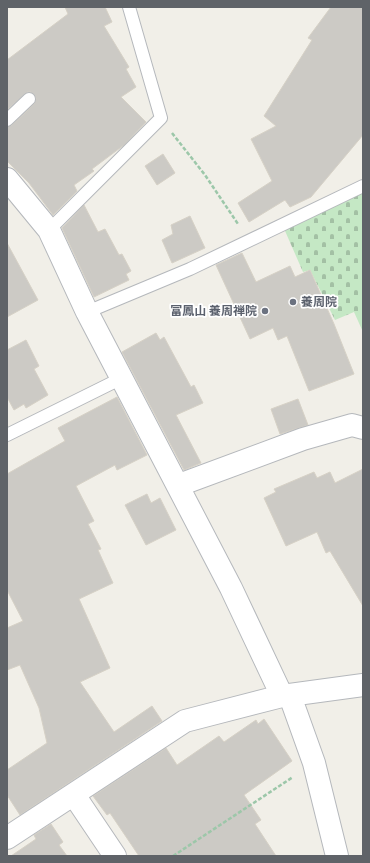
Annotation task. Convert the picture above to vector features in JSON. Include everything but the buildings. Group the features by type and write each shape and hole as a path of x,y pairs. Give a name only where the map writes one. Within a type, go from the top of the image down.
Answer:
{"street":[{"path":"7,179 50,230 87,312 232,588 286,696 314,763 337,856"},
{"path":"178,486 303,439 352,425 363,428"},
{"path":"7,838 185,721 286,696 363,685"},
{"path":"74,795 115,856"}],"lane":[{"path":"50,230 161,118 129,7"},
{"path":"7,120 29,99"},
{"path":"87,312 190,269 249,239 363,186"},
{"path":"7,435 122,378"}],"path":[{"path":"161,118 205,175 249,239"},
{"path":"173,856 314,763"}],"green space":[{"path":"363,189 363,332 354,312 335,320 310,270 303,272 282,224"}],"place":[{"name":"養周院","path":"293,302"},
{"name":"富鳳山 養周禅院","path":"265,311"}]}
